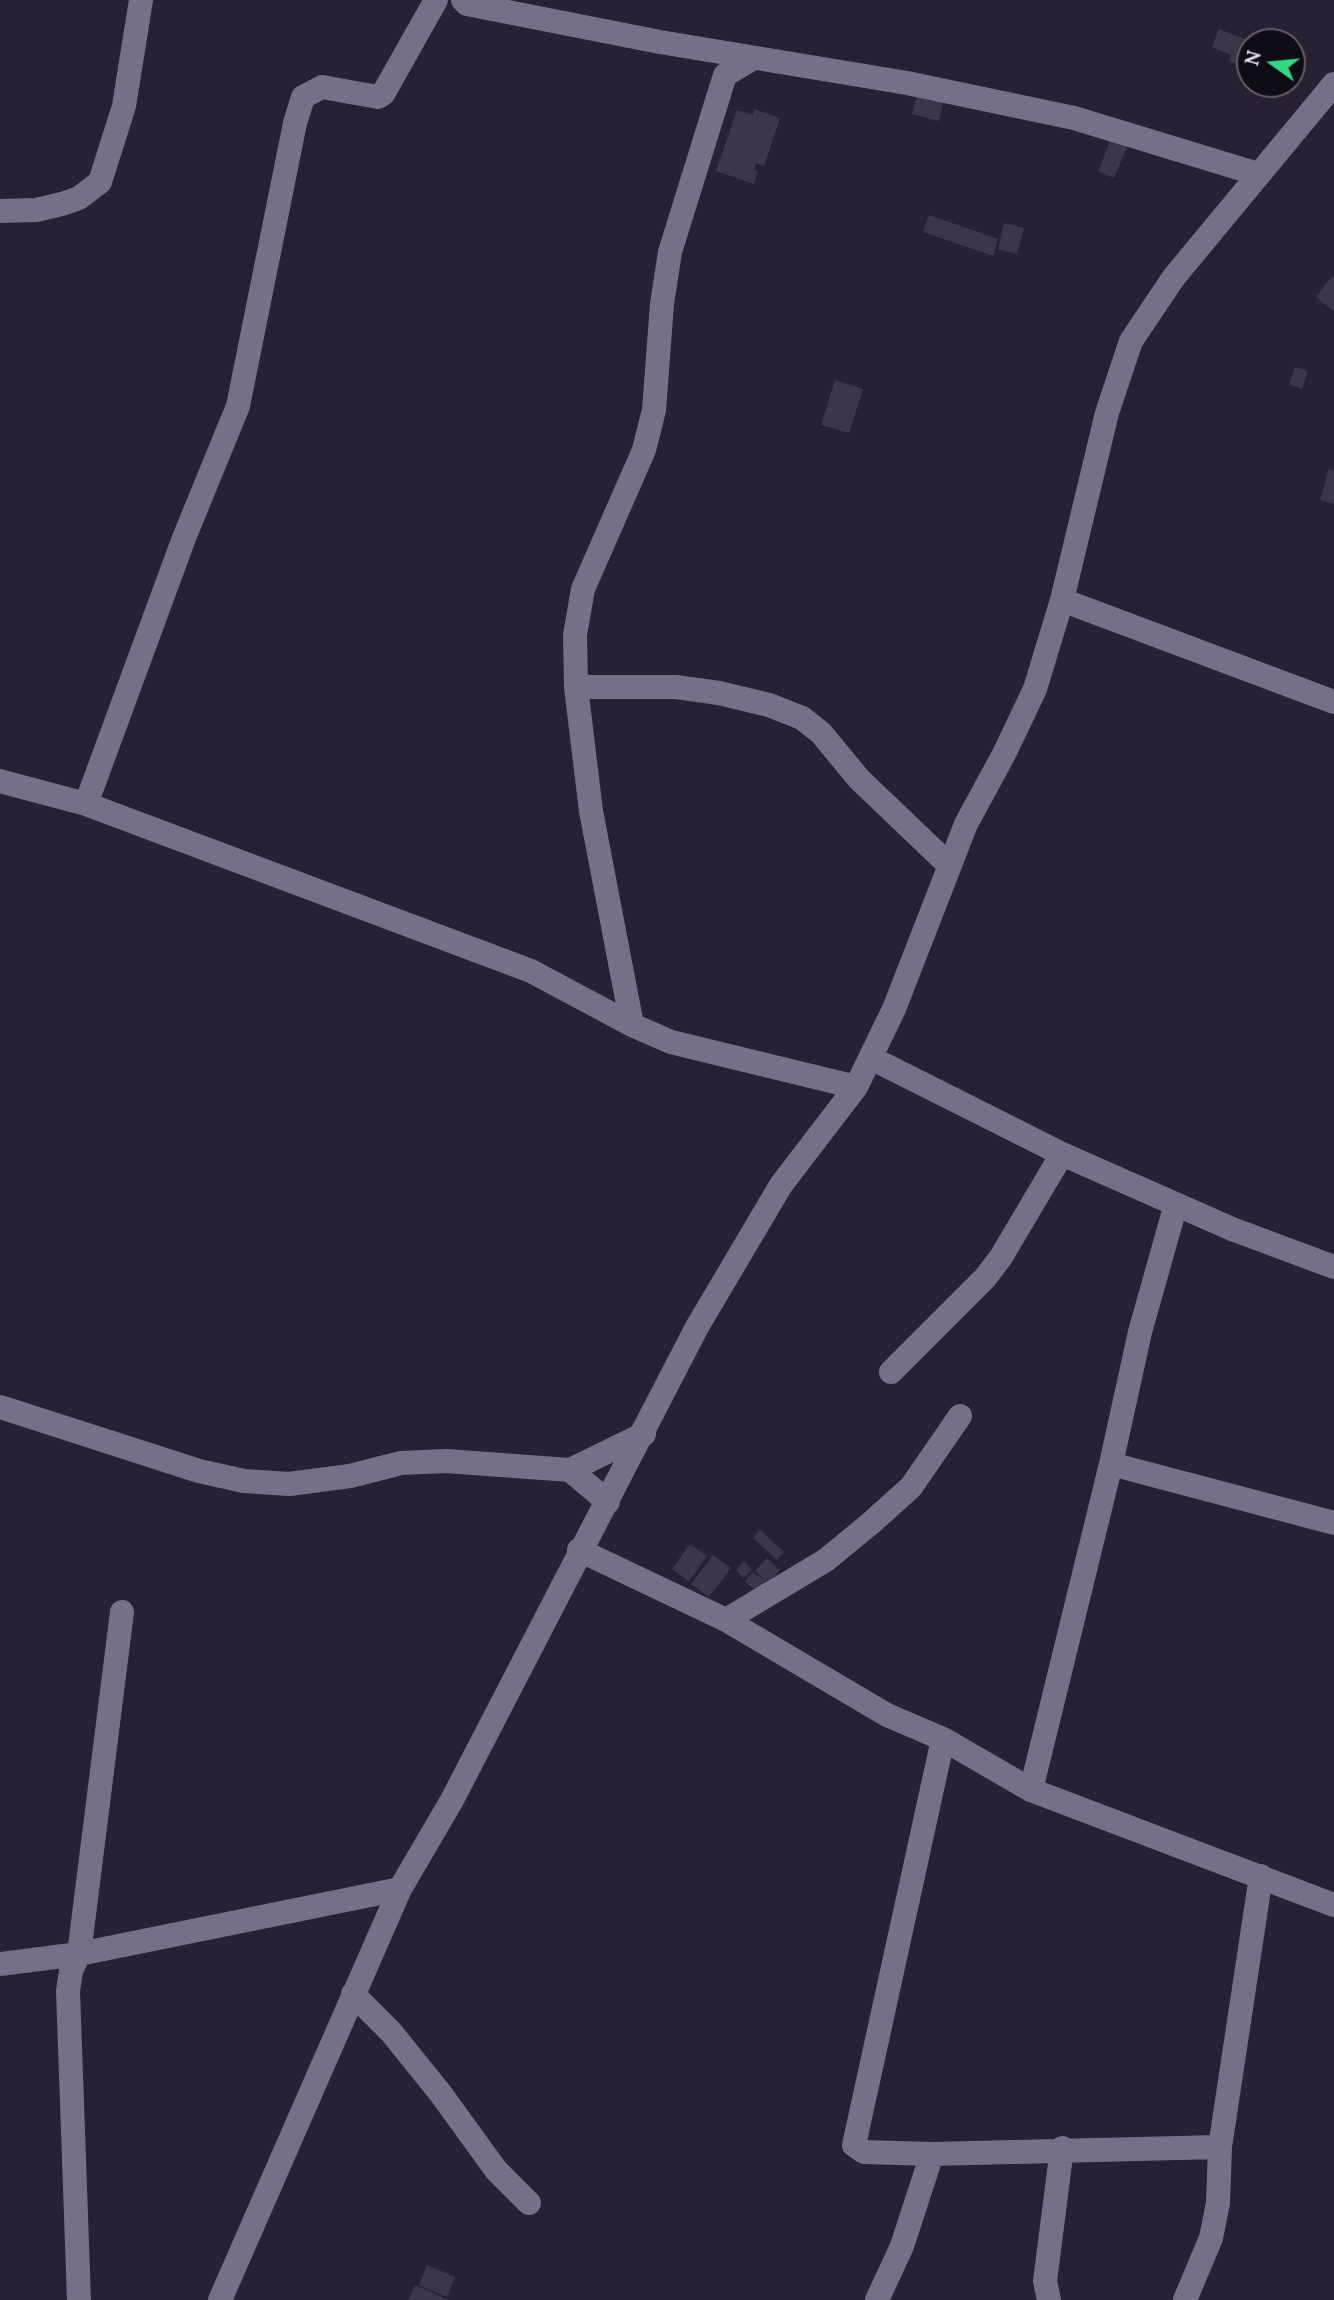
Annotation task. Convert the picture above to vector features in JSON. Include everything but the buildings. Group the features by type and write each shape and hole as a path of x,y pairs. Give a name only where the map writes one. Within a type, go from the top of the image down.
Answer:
{"street":[{"path":"0,211 36,210 62,204 79,198 100,183 124,106 141,0"},
{"path":"86,804 184,537 237,406 295,123 303,97 322,87 377,97 383,94 436,0"},
{"path":"463,0 467,4 752,59 907,83 1074,118 1258,174"},
{"path":"708,50 725,75"},
{"path":"632,1025 591,811 576,687 575,635 583,589 644,450 654,410 662,304 670,251 725,75 752,59"},
{"path":"220,2300 400,1889 452,1800 579,1550 644,1434 697,1327 781,1185 856,1087 894,1009 966,824 1035,689 1062,600 1107,413 1131,341 1174,277 1334,84"},
{"path":"1062,600 1334,702"},
{"path":"576,687 677,687 719,693 769,705 802,719 821,733 859,779 949,865"},
{"path":"0,781 86,804 531,971 632,1025 671,1041 856,1087"},
{"path":"871,1058 1062,1154 1334,1267"},
{"path":"891,1372 993,1268 1062,1154"},
{"path":"1031,1790 1111,1464 1140,1332 1176,1203"},
{"path":"0,1407 199,1471 244,1482 289,1484 350,1476 401,1463 446,1461 570,1470 644,1434"},
{"path":"726,1620 826,1560 871,1523 911,1487 960,1416"},
{"path":"1111,1464 1334,1523"},
{"path":"570,1470 608,1502"},
{"path":"579,1550 726,1620 887,1715 943,1739 1031,1790 1334,1905"},
{"path":"79,2300 68,1991 71,1971 79,1954 122,1612"},
{"path":"943,1739 854,2145 864,2151 932,2154 1062,2148 1220,2147"},
{"path":"1185,2300 1211,2238 1218,2203 1220,2147 1261,1876"},
{"path":"0,1964 79,1954 400,1889"},
{"path":"353,1994 391,2032 442,2094 496,2170 529,2203"},
{"path":"1049,2300 1045,2281 1062,2148"},
{"path":"877,2300 902,2246 932,2154"}]}
